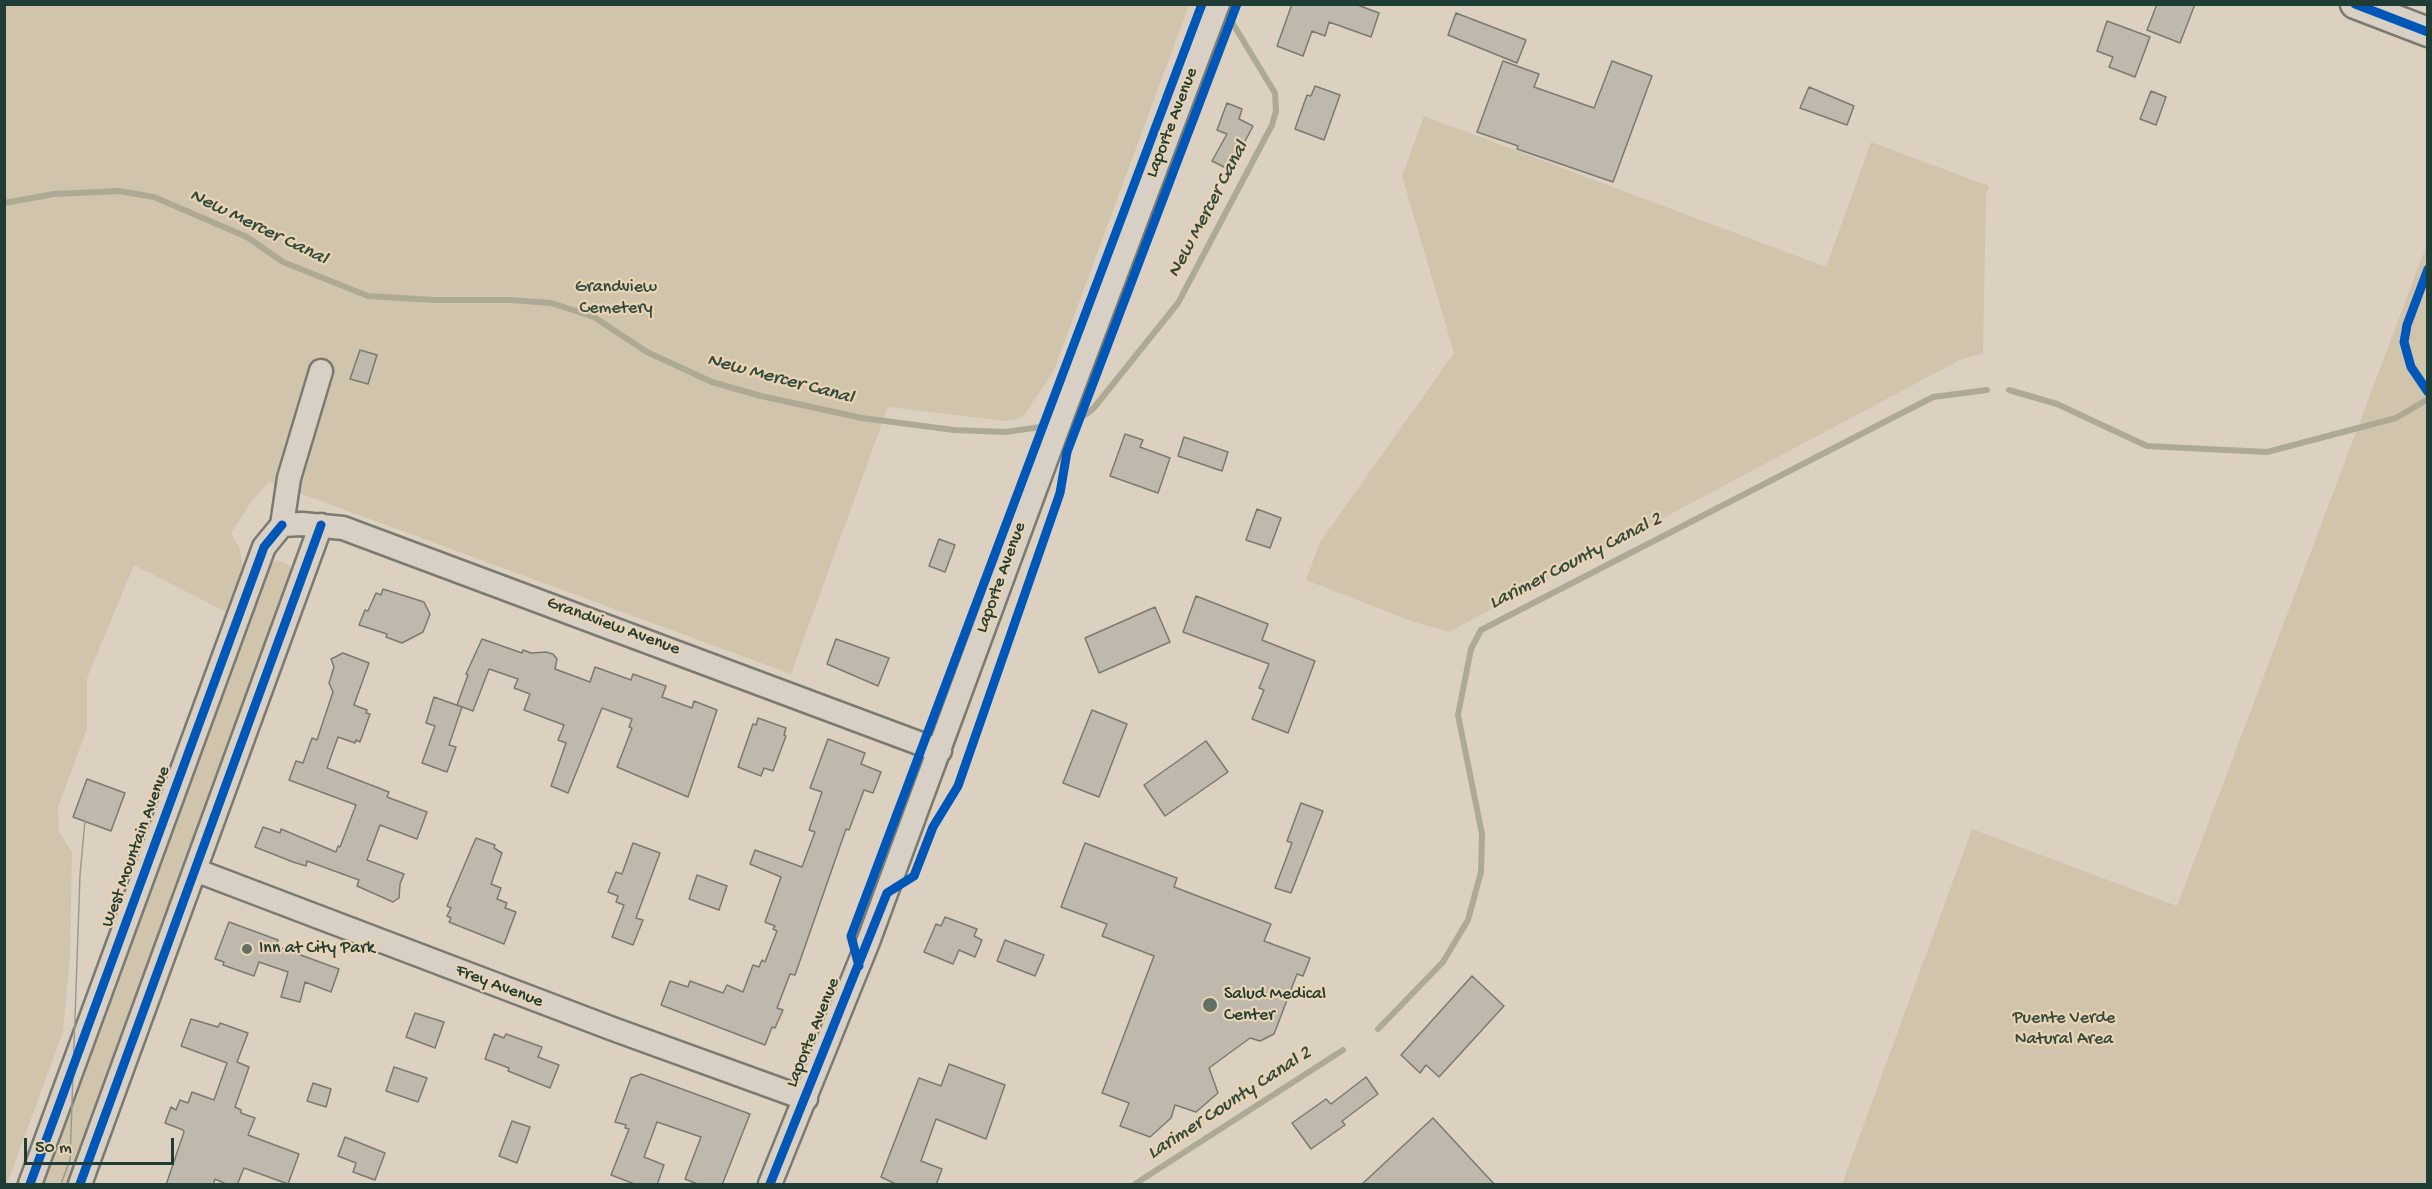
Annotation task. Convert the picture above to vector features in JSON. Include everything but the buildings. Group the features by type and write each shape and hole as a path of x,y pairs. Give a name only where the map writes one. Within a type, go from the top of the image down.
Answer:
{"main road":[{"path":"2355,4 2427,32"}],"street":[{"name":"Laporte Avenue","path":"770,1185 859,966 1066,406 1218,4"},
{"name":"West Mountain Avenue","path":"30,1185 264,547 282,525 289,478 321,371"},
{"name":"Grandview Avenue","path":"282,525 321,525 344,528 940,751"},
{"path":"80,1185 321,525"},
{"name":"Frey Avenue","path":"195,870 559,1009 806,1099"}],"green space":[{"name":"Grandview Cemetery","path":"5,5 1189,5 1054,370 1024,415 1018,419 1005,421 888,407 791,674 269,482 251,502 231,533 239,547 243,565 226,612 134,565 87,678 87,729 58,807 59,832 72,852 70,956 63,1032 7,1184 5,1184"},
{"path":"1424,116 1826,267 1871,142 1989,186 1986,195 1983,353 1960,360 1449,632 1411,621 1306,580 1320,542 1454,353 1402,176"},
{"name":"Puente Verde Natural Area","path":"2427,244 2427,1184 1842,1184 1972,829 2177,906"},
{"path":"279,561 293,569 237,727 67,1184 40,1184 269,568 274,562"}],"waterway":[{"name":"New Mercer Canal","path":"1064,423 1078,420 1093,409 1178,303 1272,125 1276,111 1275,93 1230,19"},
{"name":"New Mercer Canal","path":"4,203 54,194 119,191 154,197 247,237 283,262 368,296 551,303 594,317 647,352 712,382 761,396 862,418 954,430 1006,432 1054,425"},
{"name":"Larimer County Canal 2","path":"1378,1029 1443,962 1468,920 1481,872 1482,834 1458,715 1471,649 1481,630 1933,397 1987,390"},
{"name":"Larimer County Canal 2","path":"2009,390 2057,404 2147,446 2267,452 2396,418 2428,399"},
{"name":"Larimer County Canal 2","path":"1135,1184 1343,1050"}],"tram line":[{"path":"61,1184 70,1160 80,875 85,821"}],"cycle path":[{"path":"859,966 851,936 1202,4"},
{"path":"770,1184 887,893 914,876 933,827 958,786 1060,493 1067,452 1237,4"},
{"path":"2355,4 2428,32"},
{"path":"2428,269 2407,325 2404,342 2411,367 2428,392"},
{"path":"30,1184 264,547 282,525"},
{"path":"80,1184 321,525"}],"place":[{"name":"Inn at City Park","path":"247,949"},
{"name":"Salud Medical Center","path":"1210,1005"}]}
